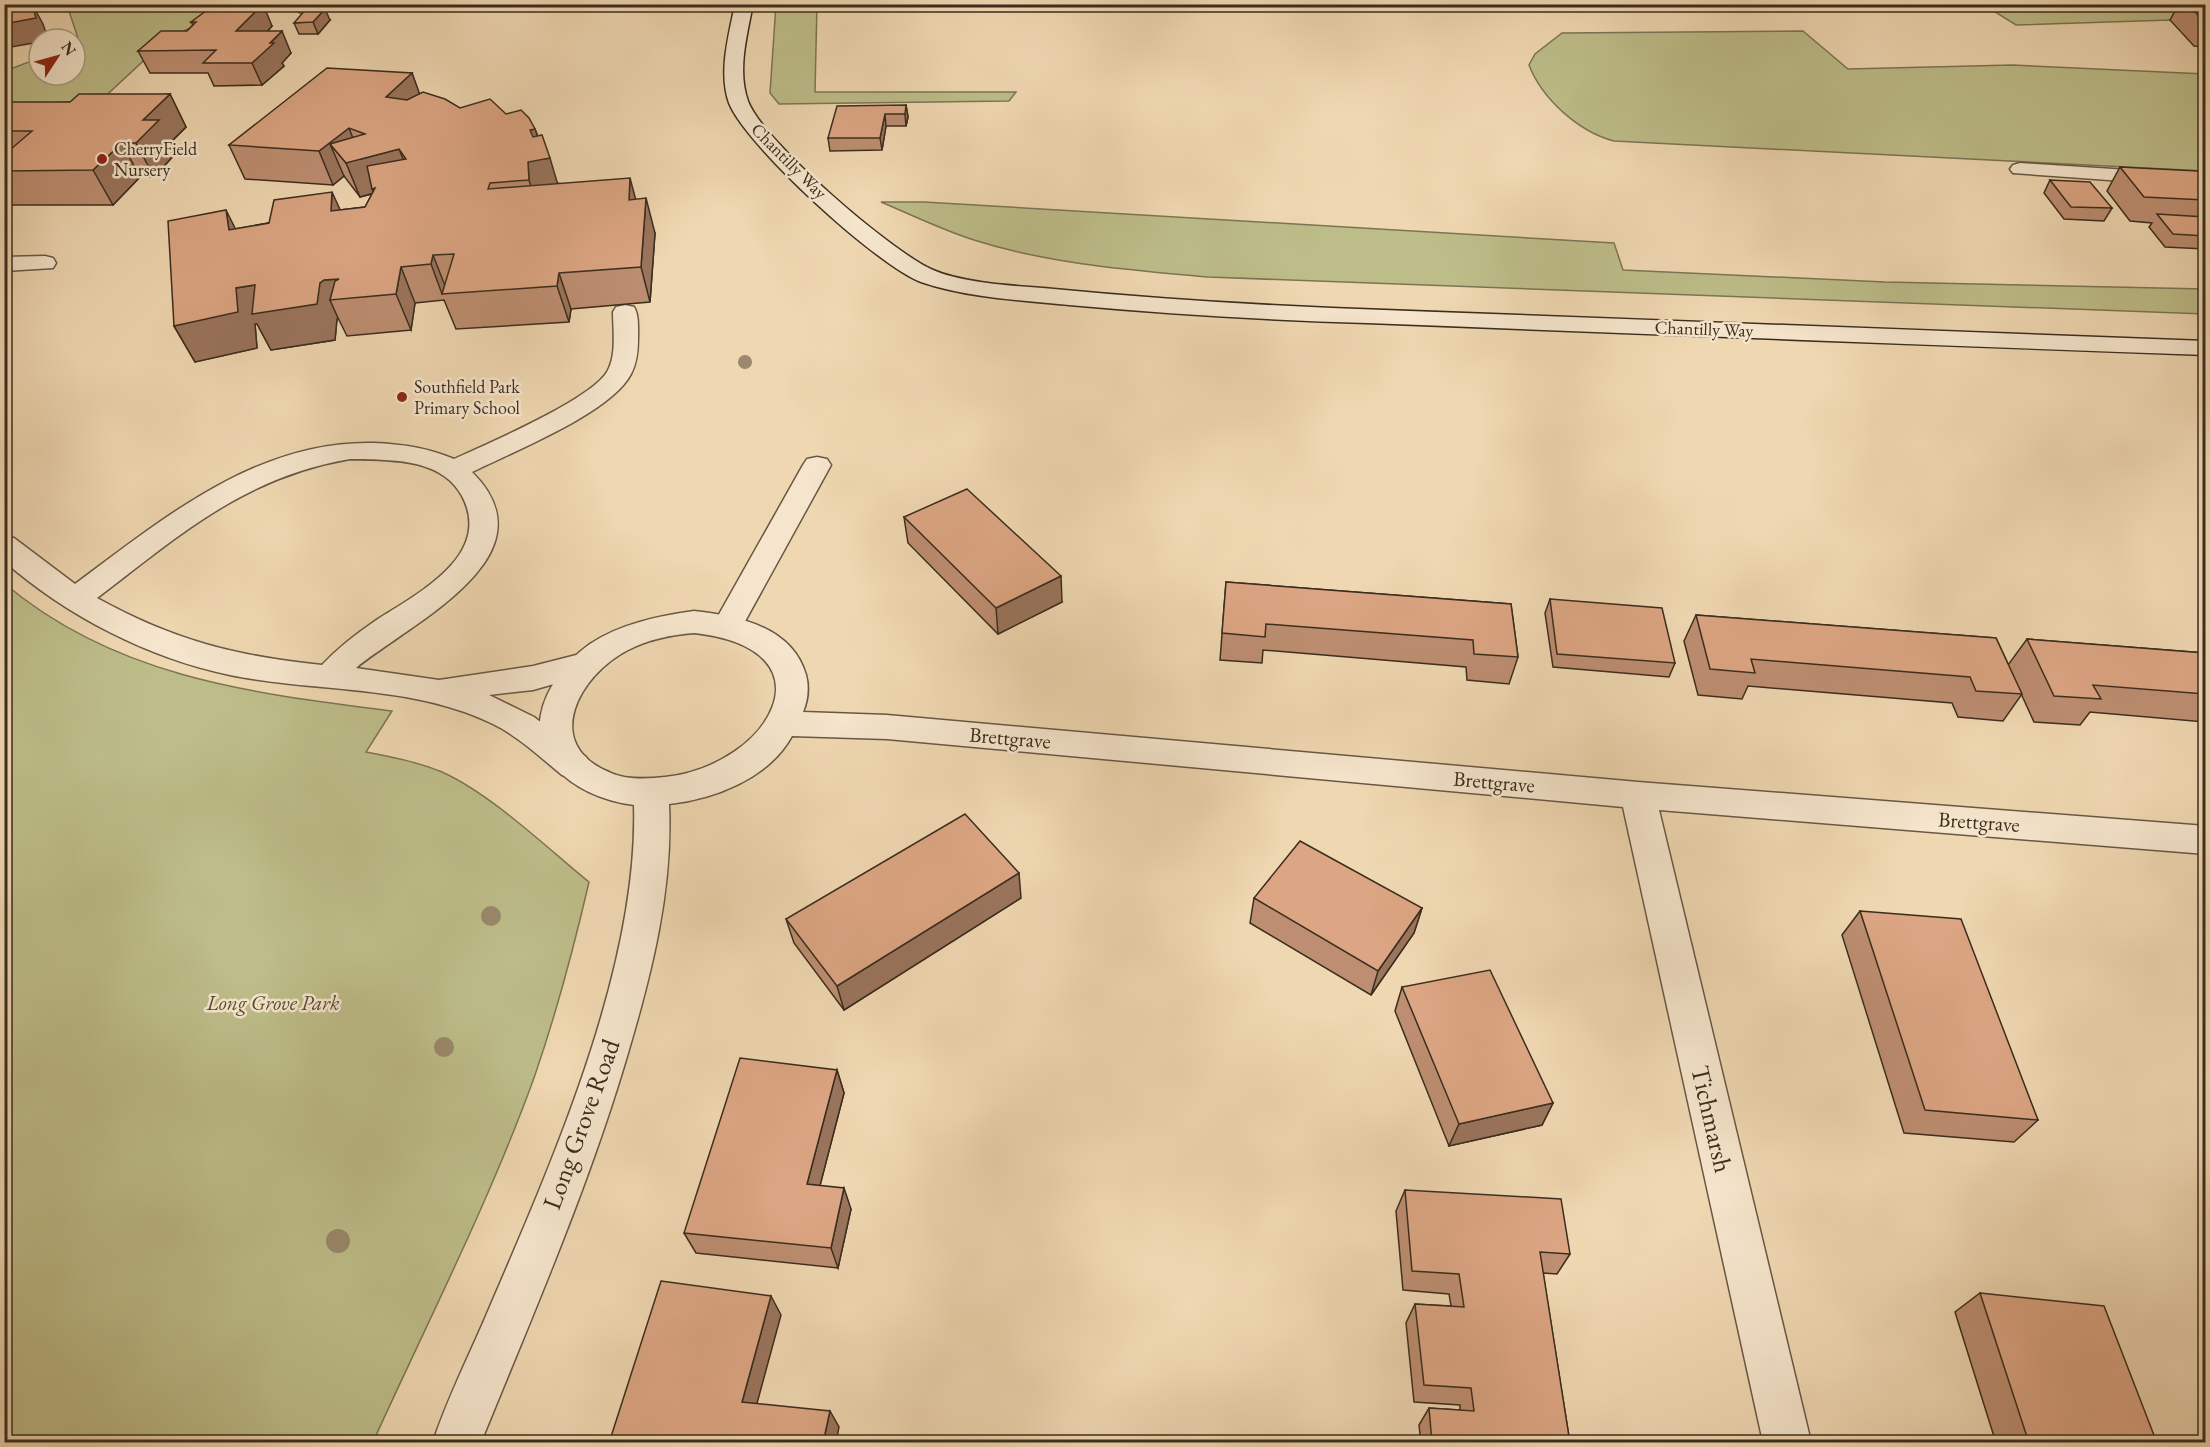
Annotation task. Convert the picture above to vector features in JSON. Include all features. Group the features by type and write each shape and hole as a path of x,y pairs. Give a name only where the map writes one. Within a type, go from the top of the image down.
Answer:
{"street":[{"name":"Chantilly Way","path":"744,4 734,71 737,94 745,116 761,137 797,173 883,249 924,275 971,297 1023,311 1117,314 1202,310 2205,348"},
{"path":"2020,169 2205,181"},
{"path":"4,264 45,263"},
{"path":"452,471 584,404 606,390 621,368 625,346 625,312"},
{"path":"76,598 211,500 246,479 270,469 322,455 373,450 419,456 452,471 469,486 482,508 483,530 477,552 452,581 371,637 349,655 328,678"},
{"path":"728,625 817,465"},
{"path":"4,545 76,598 146,636 181,650 229,663 328,678 450,689 552,675 588,663"},
{"path":"420,688 455,696 505,715 532,732 586,776 607,786 651,792 696,786 732,771 760,752 783,723 792,696 787,666 774,648 760,638 728,625 694,622 651,629 610,646 588,663 565,691 556,717 555,729 561,750 574,766"},
{"name":"Brettgrave","path":"783,723 911,729 1638,795 2205,840"},
{"name":"Long Grove Road","path":"458,1443 596,1098 628,986 652,867 651,792"},
{"name":"Tichmarsh","path":"1638,795 1787,1443"}],"green space":[{"path":"776,4 817,5 815,92 1016,92 1009,101 779,104 770,93"},
{"path":"67,5 250,5 242,12 192,27 167,39 98,103 5,123 5,71 27,63 27,87 87,87 87,27 74,27"},
{"path":"1984,5 2205,5 2205,22 2170,20 2016,25"},
{"path":"1803,31 1848,69 2012,65 2205,74 2205,171 1614,141 1588,130 1563,112 1543,90 1529,65 1535,54 1562,33"},
{"path":"881,202 924,202 1614,243 1623,270 1885,282 2205,289 2205,314 1208,277 1090,265 1031,255 962,236"},
{"name":"Long Grove Park","path":"5,584 48,616 93,641 140,661 238,688 392,711 366,752 424,765 461,782 499,807 589,882 558,1003 518,1121 479,1214 373,1442 5,1442"}],"building":[{"path":"32,4 36,18 4,24 4,7"},
{"path":"263,4 236,31 282,31 270,43 274,43 252,63 203,63 216,50 138,51 161,31 187,31 196,22 191,22 214,5"},
{"path":"2188,4 2205,4 2205,23"},
{"path":"306,9 325,9 313,22 294,23"},
{"name":"Southfield Park Primary School","path":"327,68 412,73 386,97 407,100 423,92 445,99 460,108 490,99 506,114 521,110 535,129 530,130 533,137 542,135 550,158 528,162 529,180 490,183 488,189 630,178 629,200 646,198 641,267 559,273 557,286 442,294 454,254 433,255 431,264 401,267 396,294 330,300 335,281 339,279 324,280 320,283 317,304 252,314 255,285 236,288 238,312 174,326 168,221 226,210 229,230 269,223 274,200 332,192 331,211 365,207 375,188 372,189 367,166 406,159 399,149 346,163 330,144 365,134 349,128 319,151 229,145"},
{"path":"79,94 170,94 143,120 159,120 136,143 122,143 93,170 4,171 4,155 32,131 4,131 4,105 8,102 70,102"},
{"path":"906,105 905,114 885,114 880,138 828,138 837,106"},
{"path":"2120,167 2198,171 2205,180 2205,200 2144,197"},
{"path":"2050,180 2090,182 2112,208 2071,207"},
{"path":"2157,214 2205,217 2205,236 2173,234"},
{"path":"967,489 1061,576 996,608 904,517"},
{"path":"1226,582 1511,604 1518,657 1474,654 1473,640 1266,624 1265,637 1222,633"},
{"path":"1550,599 1662,608 1675,663 1557,654"},
{"path":"1696,615 1996,638 2022,694 1976,691 1970,677 1751,659 1755,673 1710,669"},
{"path":"2027,639 2205,653 2205,694 2093,685 2101,699 2054,696"},
{"path":"965,814 1019,873 837,986 786,919"},
{"path":"1300,841 1422,908 1378,971 1254,898"},
{"path":"1860,911 1961,919 2038,1120 1925,1110"},
{"path":"1490,970 1553,1103 1459,1124 1402,987"},
{"path":"740,1058 837,1070 807,1184 844,1188 831,1248 684,1233"},
{"path":"1405,1190 1561,1199 1570,1254 1540,1252 1570,1443 1432,1443 1429,1408 1474,1411 1471,1388 1424,1385 1415,1304 1464,1307 1459,1274 1412,1271"},
{"path":"661,1281 771,1296 742,1402 830,1411 823,1443 609,1443"},
{"path":"1980,1293 2104,1306 2157,1443 2029,1443"}],"place":[{"name":"CherryField Nursery","path":"102,159"},
{"name":"Southfield Park Primary School","path":"402,397"}]}
